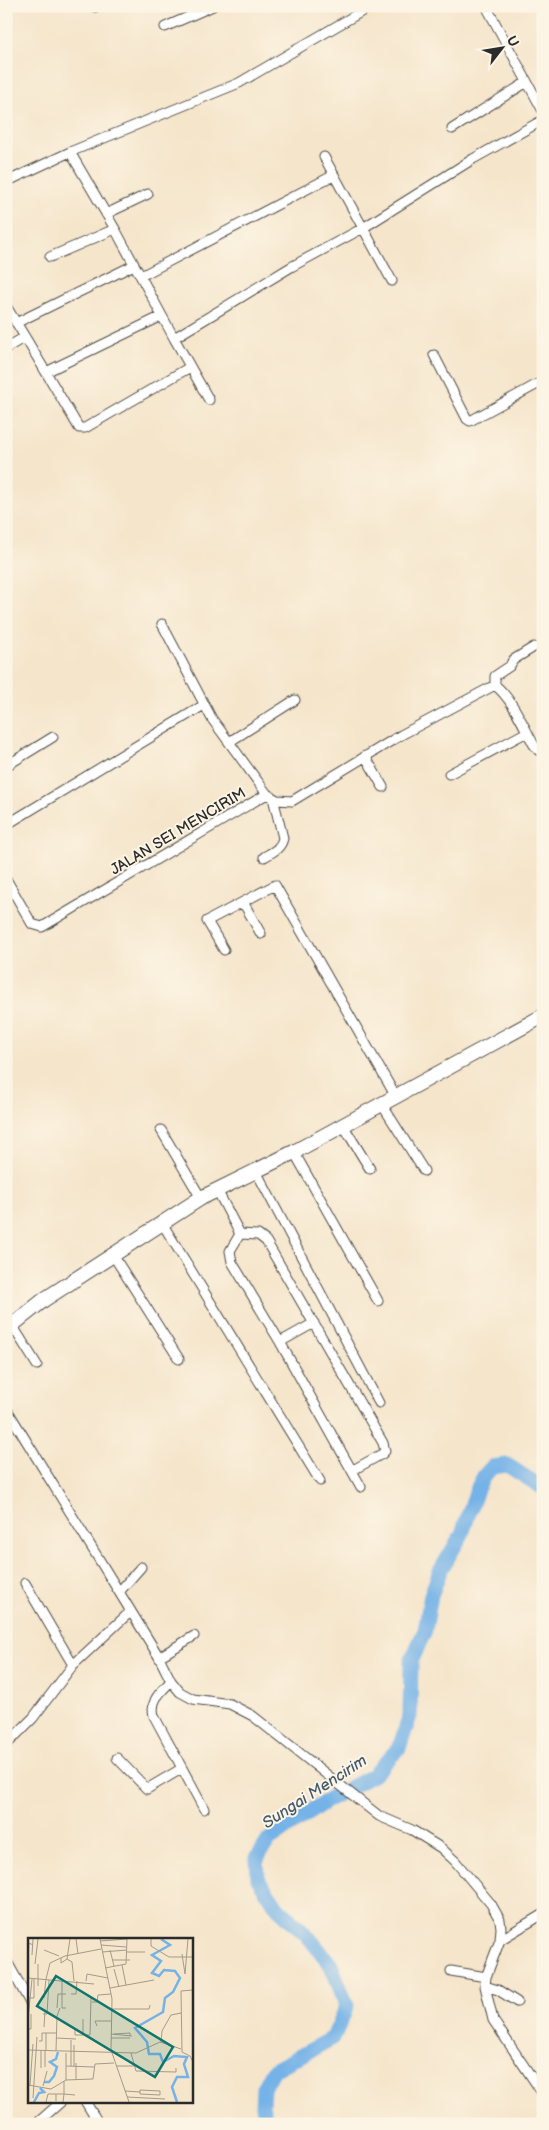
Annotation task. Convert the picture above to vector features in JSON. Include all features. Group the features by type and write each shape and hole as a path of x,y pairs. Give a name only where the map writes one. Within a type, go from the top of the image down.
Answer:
{"main road":[{"path":"9,1327 45,1299 201,1198 294,1152 381,1102 543,1016"}],"street":[{"path":"165,27 213,6"},
{"path":"6,182 70,152 239,82 371,6"},
{"path":"486,6 527,82 538,93 543,111"},
{"path":"452,129 527,82"},
{"path":"174,338 291,267 363,228 473,159 543,120"},
{"path":"70,152 115,229 209,400"},
{"path":"324,156 392,280"},
{"path":"140,276 334,175"},
{"path":"106,214 148,194"},
{"path":"50,258 115,229"},
{"path":"16,323 134,265"},
{"path":"6,306 79,428 85,428 190,367"},
{"path":"46,372 162,316"},
{"path":"6,348 25,337"},
{"path":"434,355 466,419 470,421 543,381"},
{"path":"162,624 204,705 228,742 270,796 281,831 282,844 278,849 264,857"},
{"path":"534,647 513,660 510,666 495,676 495,685 503,692 538,750 543,747"},
{"path":"270,796 277,800 292,801 365,756 495,685"},
{"path":"228,742 295,700"},
{"path":"6,825 204,705"},
{"path":"450,774 527,732"},
{"path":"6,766 53,737"},
{"path":"365,756 383,787"},
{"name":"JALAN SEI MENCIRIM","path":"6,879 32,924 41,928 270,796"},
{"path":"224,950 207,921 275,885 395,1095"},
{"path":"243,902 261,934"},
{"path":"381,1102 424,1171"},
{"path":"342,1125 370,1169"},
{"path":"161,1130 201,1198"},
{"path":"294,1152 378,1301"},
{"path":"256,1170 379,1403"},
{"path":"217,1190 240,1234"},
{"path":"162,1223 320,1481"},
{"path":"240,1234 258,1235 266,1241 385,1447 382,1454 353,1470"},
{"path":"240,1234 230,1251 232,1262 280,1342 361,1487"},
{"path":"113,1256 179,1359"},
{"path":"280,1342 314,1323"},
{"path":"9,1327 37,1365"},
{"path":"6,1408 159,1657 171,1681 180,1692 188,1697 230,1704 243,1709 379,1816 428,1838 455,1861 497,1912 501,1928 500,1940 486,1982 493,2020 543,2094"},
{"path":"119,1592 141,1567"},
{"path":"25,1583 73,1665"},
{"path":"6,1745 33,1718 73,1665 130,1612"},
{"path":"159,1657 194,1636"},
{"path":"171,1681 156,1697 152,1708 154,1716 204,1808"},
{"path":"118,1758 147,1789 182,1769"},
{"path":"500,1940 543,1914"},
{"path":"6,1960 9,1974 28,2000"},
{"path":"451,1971 486,1982 517,2002"},
{"path":"36,2124 61,2102"},
{"path":"86,2102 99,2124"}],"waterway":[{"name":"Sungai Mencirim","path":"268,2124 262,2106 263,2088 272,2071 333,2038 347,2006 331,1965 306,1934 278,1908 258,1879 257,1858 268,1841 329,1799 373,1775 399,1748 410,1716 411,1662 425,1630 431,1595 440,1571 462,1534 477,1489 484,1476 492,1467 507,1465 543,1488"}]}
